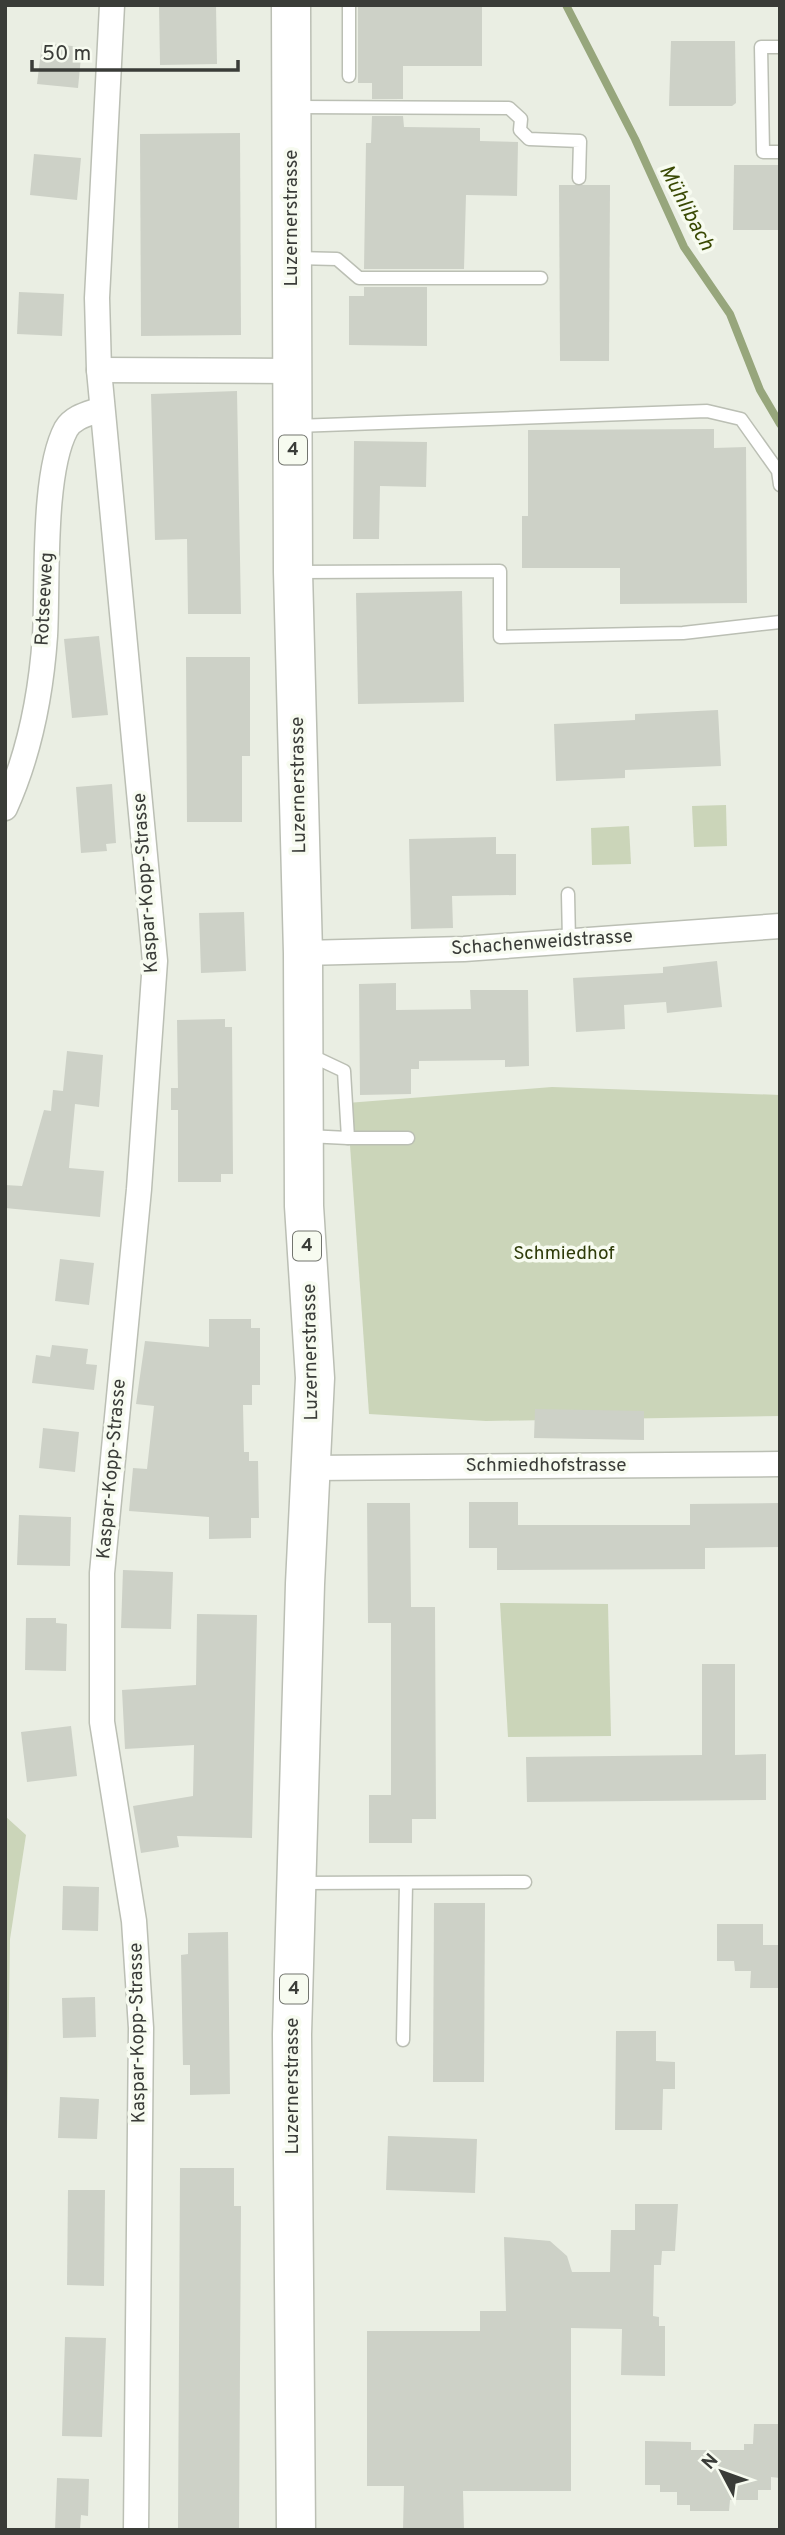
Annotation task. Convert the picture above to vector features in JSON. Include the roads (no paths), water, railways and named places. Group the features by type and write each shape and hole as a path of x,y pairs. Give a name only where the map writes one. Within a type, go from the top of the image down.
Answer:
{"main road":[{"name":"Luzernerstrasse","path":"291,5 293,572 303,953 303,1136 315,1378 305,1584 299,1883 292,2034 296,2530"}],"street":[{"name":"Kaspar-Kopp-Strasse","path":"112,5 97,298 99,370 155,961 139,1189 102,1586 102,1722 134,1921 141,2028 136,2530"},
{"path":"99,370 294,372"},
{"name":"Rotseeweg","path":"5,808 15,788 32,725 41,675 55,464 66,429 76,418 102,409"},
{"name":"Schachenweidstrasse","path":"303,953 464,949 780,926"},
{"name":"Schmiedhofstrasse","path":"312,1468 780,1464"}],"lane":[{"path":"349,5 349,76"},
{"path":"780,47 761,47 763,152 780,152"},
{"path":"292,107 509,108 521,119 520,130 529,139 580,141 579,178"},
{"path":"293,257 337,259 359,278 541,278"},
{"path":"293,426 707,411 741,419 778,471 780,485"},
{"path":"293,572 500,571 500,637 683,633 780,622"},
{"path":"568,894 569,941"},
{"path":"303,1051 344,1071 348,1138"},
{"path":"303,1136 408,1138"},
{"path":"299,1883 525,1882"},
{"path":"403,2040 406,1883"}],"waterway":[{"name":"Mühlibach","path":"566,5 635,139 684,247 730,314 760,390 780,424"}],"park label":[{"name":"Schmiedhof","path":"564,1254"}]}
